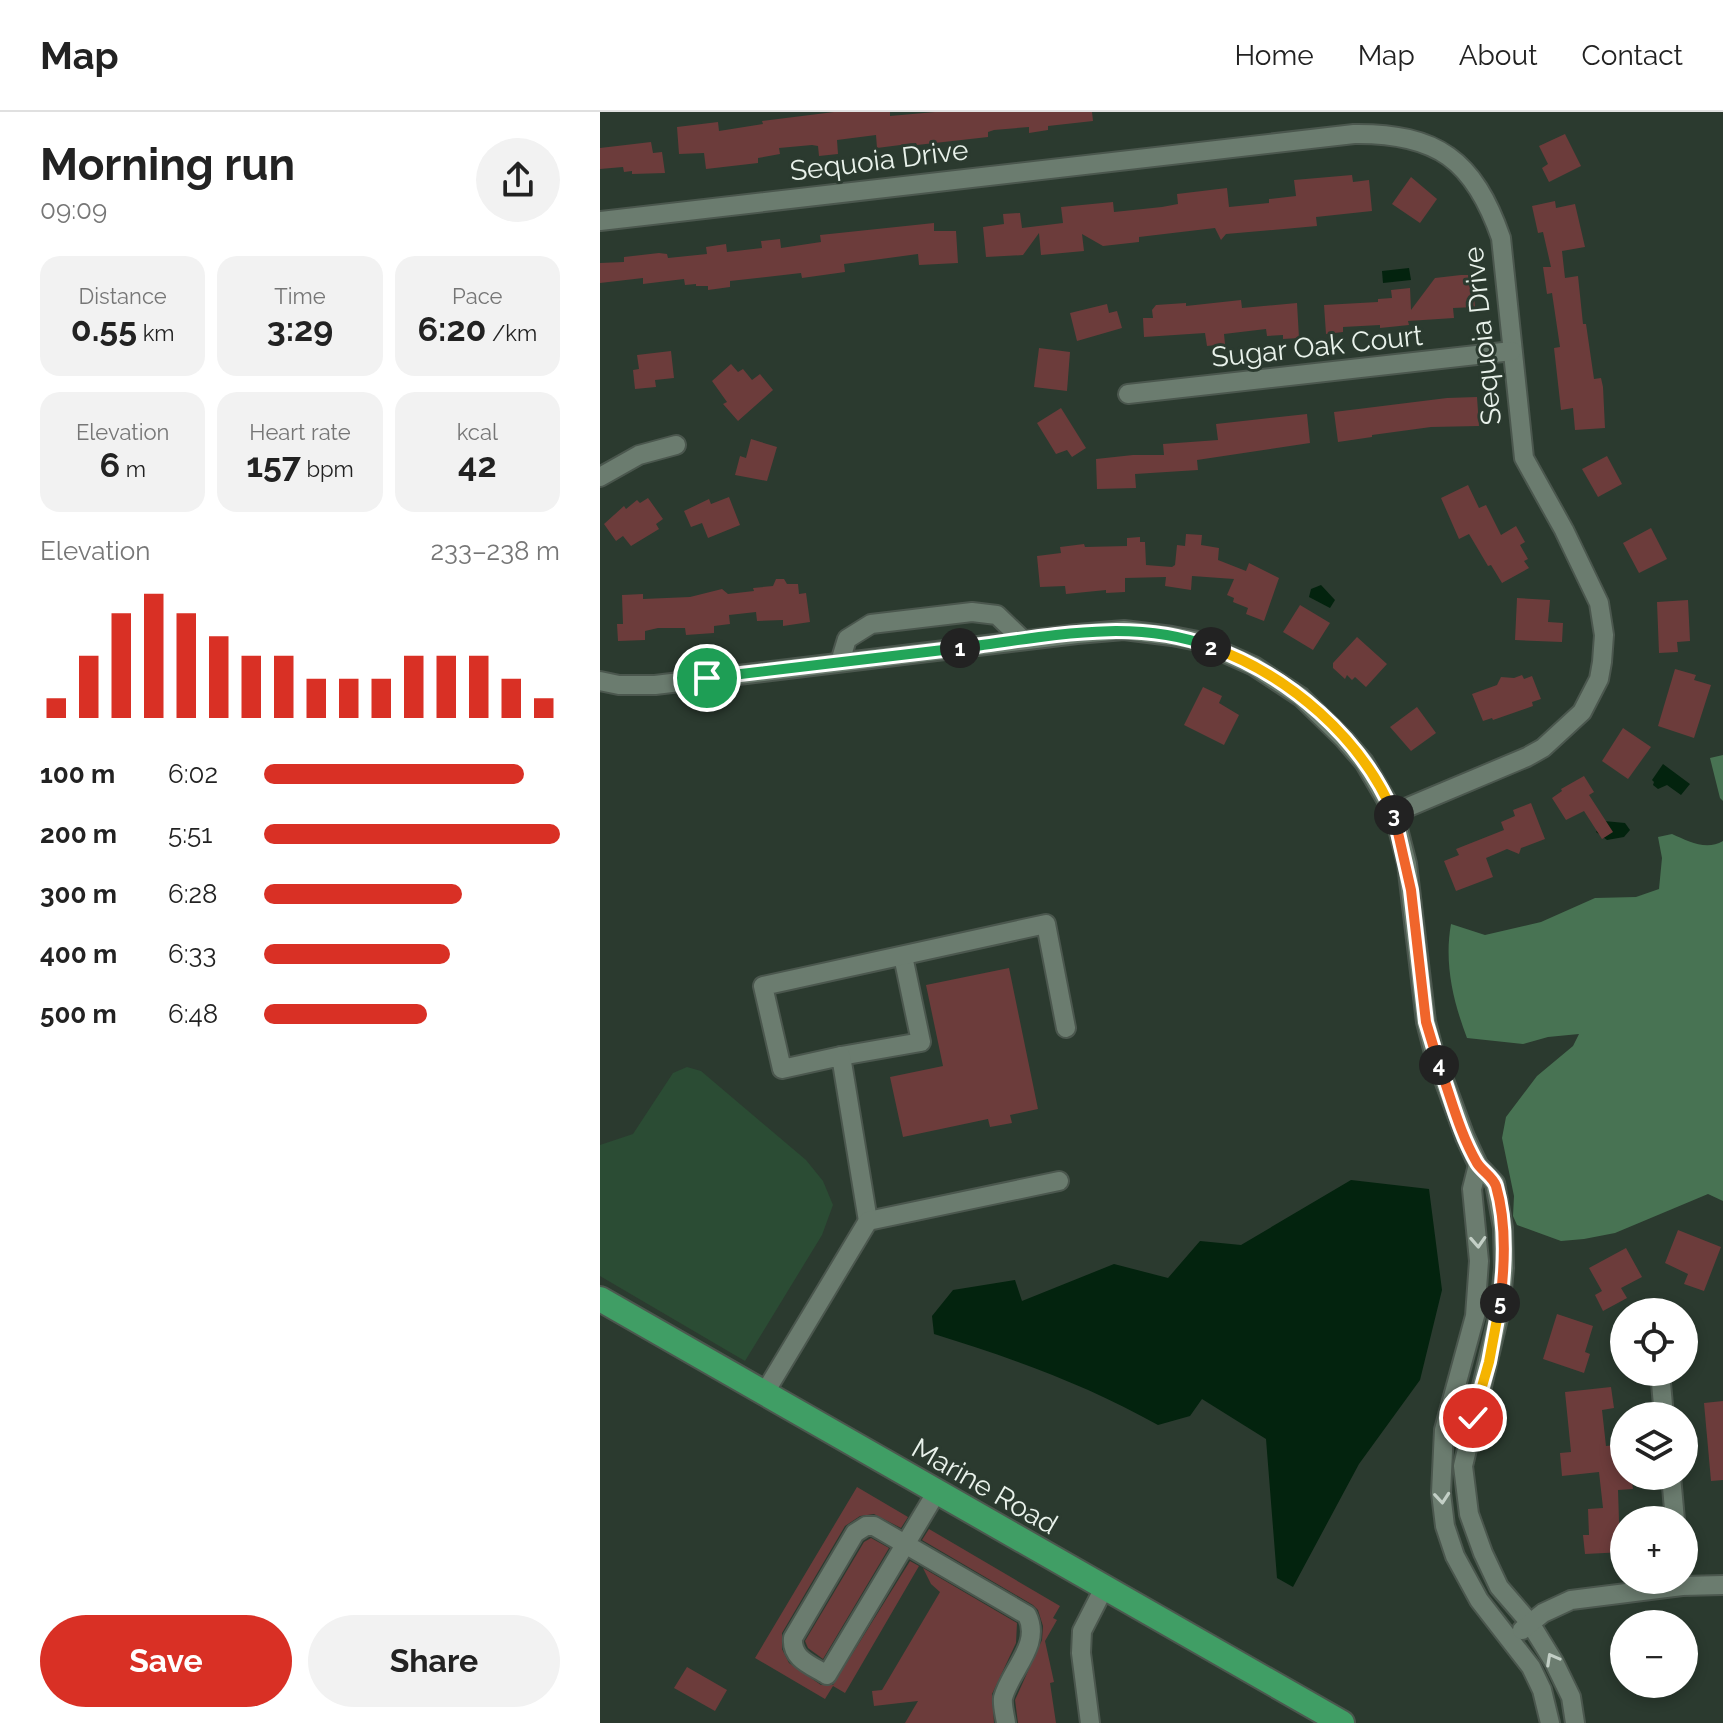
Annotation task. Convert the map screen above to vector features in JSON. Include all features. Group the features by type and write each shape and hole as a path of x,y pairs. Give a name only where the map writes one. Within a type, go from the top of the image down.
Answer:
{"main road":[{"name":"Marine Road","path":"600,1299 1342,1723"}],"street":[{"name":"Sequoia Drive","path":"600,221 1354,134 1393,135 1429,144 1446,153 1474,182 1489,205 1501,238 1524,458 1564,530 1599,603 1605,645 1599,679 1582,712 1543,748 1394,813"},
{"name":"Sugar Oak Court","path":"1128,394 1512,351"},
{"path":"600,477 639,455 676,445"},
{"path":"840,662 847,639 871,624 900,620 972,612 997,615 1023,640"},
{"path":"600,681 619,685 655,685 1023,640 1108,631 1140,631 1198,641 1225,652 1279,680 1324,718 1364,762 1394,813 1407,864 1426,1022 1453,1110 1478,1165 1495,1183 1503,1228 1504,1268 1500,1310 1463,1466 1469,1514 1499,1587 1530,1623 1554,1662 1571,1697 1575,1723"},
{"path":"903,956 921,1042 782,1069 763,986 1046,924 1066,1028"},
{"path":"764,1394 868,1221 841,1056"},
{"path":"1478,1165 1472,1189 1479,1261 1475,1316 1444,1430 1441,1493 1445,1526 1455,1556 1479,1600 1531,1667 1542,1690 1550,1723"},
{"path":"868,1221 1059,1181"},
{"path":"936,1493 906,1546 827,1675 796,1656 792,1648 793,1638 855,1533 866,1526 874,1526 906,1546 1027,1615 1031,1624 1031,1640 1003,1699 1006,1723"},
{"path":"1698,1584 1723,1585"},
{"path":"1090,1723 1081,1653 1082,1631 1104,1588"},
{"path":"1510,1639 1557,1605 1610,1594"}],"shaded area":[{"path":"1409,268 1411,280 1383,283 1382,271"},
{"path":"1321,585 1335,600 1330,608 1309,597 1311,589"},
{"path":"1723,755 1723,801 1710,758"},
{"path":"1663,764 1690,784 1681,795 1667,785 1658,789 1653,785 1652,780"},
{"path":"1604,821 1625,823 1630,830 1624,837 1607,840 1596,832"},
{"path":"1672,834 1704,845 1723,841 1723,1201 1708,1194 1615,1233 1561,1241 1517,1225 1513,1216 1514,1196 1502,1138 1506,1117 1537,1076 1573,1046 1579,1034 1548,1037 1523,1044 1467,1038 1451,982 1451,924 1485,935 1541,922 1595,898 1636,897 1659,889 1662,858 1658,837"},
{"path":"687,1067 701,1071 806,1160 823,1181 833,1205 822,1235 745,1361 600,1276 600,1145 633,1134 673,1073"},
{"path":"1351,1180 1429,1189 1442,1290 1420,1380 1359,1464 1293,1587 1277,1578 1266,1439 1202,1399 1190,1416 1158,1425 1104,1397 1049,1374 934,1334 932,1316 953,1290 1015,1280 1022,1301 1114,1264 1168,1278 1200,1241 1241,1245"}],"building":[{"path":"834,112 890,112 890,116 935,112 1092,112 1093,121 1048,126 1048,130 1029,133 1029,127 994,130 988,132 988,137 877,148 876,135 837,140 838,154 819,156 818,146 812,145 779,148 780,154 758,158 758,163 706,169 704,153 679,154 677,127 718,122 719,131 763,124 762,121"},
{"path":"1565,134 1581,166 1549,182 1542,168 1548,164 1539,146"},
{"path":"651,142 653,153 662,152 665,173 632,174 632,171 624,172 623,167 600,169 600,148"},
{"path":"1352,175 1353,182 1369,180 1372,211 1316,217 1317,226 1226,234 1221,240 1215,228 1139,237 1139,242 1103,246 1082,234 1084,251 1041,255 1039,233 1023,255 986,257 983,227 1004,224 1003,214 1020,213 1022,228 1063,223 1061,207 1113,202 1114,212 1162,207 1178,204 1177,194 1227,188 1229,207 1269,203 1269,199 1296,196 1294,180"},
{"path":"1411,177 1437,199 1420,223 1392,204"},
{"path":"1555,201 1556,208 1575,204 1585,247 1562,251 1565,278 1578,276 1583,324 1586,324 1594,379 1601,378 1603,387 1605,428 1575,430 1573,408 1561,410 1554,348 1560,347 1552,293 1547,294 1543,267 1551,267 1543,232 1538,233 1532,206"},
{"path":"934,223 934,231 956,231 958,263 919,265 918,254 844,264 845,272 802,278 801,273 730,281 730,287 708,290 708,286 685,285 684,279 643,284 643,278 600,283 600,263 624,262 624,257 659,253 667,254 668,258 707,254 706,247 726,244 727,252 762,248 761,241 780,239 781,248 821,242 820,235"},
{"path":"1472,275 1475,307 1453,308 1454,318 1408,321 1409,325 1380,328 1380,325 1343,327 1343,332 1326,334 1324,305 1378,302 1378,299 1392,298 1391,290 1410,288 1411,310 1435,278"},
{"path":"1241,300 1242,308 1297,303 1299,338 1267,336 1266,329 1224,334 1225,344 1207,346 1205,333 1144,337 1143,318 1153,318 1152,310 1156,305 1186,303 1186,306"},
{"path":"1107,304 1109,313 1117,311 1122,328 1077,341 1070,313"},
{"path":"1039,348 1070,352 1067,391 1034,387"},
{"path":"671,351 674,378 655,380 656,387 635,389 633,370 639,369 637,355"},
{"path":"731,364 738,372 743,369 752,380 760,374 773,390 738,421 723,404 727,402 712,381"},
{"path":"1477,397 1479,426 1431,427 1338,442 1334,412"},
{"path":"1061,408 1086,448 1072,457 1067,450 1056,454 1037,423"},
{"path":"1307,414 1310,443 1197,460 1198,470 1135,474 1136,488 1097,489 1096,459 1164,455 1163,444 1218,440 1216,424"},
{"path":"751,439 777,447 767,481 735,475 740,456 746,458"},
{"path":"1607,456 1622,484 1598,497 1582,469"},
{"path":"1468,485 1479,508 1486,505 1501,535 1516,526 1525,542 1520,545 1529,568 1502,583 1469,534 1459,539 1441,498"},
{"path":"729,497 740,525 708,538 702,523 691,527 684,511 709,499 711,504"},
{"path":"648,498 663,519 656,524 659,529 631,546 623,536 616,541 604,524 624,506 626,509 637,500 640,503"},
{"path":"1651,528 1667,559 1639,573 1623,543"},
{"path":"1186,534 1202,535 1201,545 1219,548 1218,560 1246,571 1249,563 1279,578 1264,621 1246,614 1248,608 1233,602 1234,598 1227,595 1234,579 1192,576 1191,590 1165,586 1166,577 1125,578 1125,592 1106,593 1106,590 1066,594 1065,586 1040,587 1037,556 1061,553 1060,547 1084,544 1085,547 1127,546 1127,538 1140,537 1140,542 1145,542 1146,565 1172,567 1175,565 1177,545 1185,546"},
{"path":"776,579 784,579 787,584 798,584 799,594 806,593 810,622 783,626 783,620 757,621 756,612 729,615 730,624 714,626 714,633 686,635 685,628 658,628 645,631 645,640 618,641 617,624 623,624 622,595 643,594 643,599 690,597 722,589 728,594 773,586"},
{"path":"1517,598 1550,600 1548,622 1563,623 1562,642 1515,640"},
{"path":"1688,600 1690,641 1677,642 1678,652 1659,653 1657,602"},
{"path":"1300,605 1330,623 1313,650 1283,632"},
{"path":"1357,637 1387,664 1366,687 1355,677 1352,680 1347,675 1345,679 1333,668 1333,663"},
{"path":"1675,669 1696,675 1694,680 1711,685 1694,738 1658,726"},
{"path":"1522,675 1524,679 1532,676 1541,699 1532,702 1533,706 1483,721 1472,694 1497,685 1501,677"},
{"path":"1203,687 1222,696 1219,703 1239,715 1224,745 1184,725"},
{"path":"1417,707 1436,733 1411,751 1390,727"},
{"path":"1623,728 1651,747 1628,779 1602,761"},
{"path":"1584,776 1594,792 1589,795 1613,832 1602,839 1584,811 1566,820 1552,798"},
{"path":"1531,803 1545,839 1521,848 1519,854 1507,849 1486,858 1493,877 1456,891 1444,861 1459,855 1456,849 1504,830 1501,822 1515,816 1513,810"},
{"path":"1009,968 1038,1109 1010,1115 1012,1123 990,1127 988,1119 903,1137 890,1077 943,1066 926,985"},
{"path":"1678,1230 1721,1247 1704,1291 1684,1284 1688,1274 1665,1263"},
{"path":"1626,1248 1642,1277 1621,1288 1627,1298 1610,1298 1610,1307 1603,1311 1595,1295 1602,1291 1589,1268"},
{"path":"1557,1314 1593,1326 1585,1352 1590,1354 1584,1373 1543,1359"},
{"path":"1611,1387 1613,1402 1610,1402 1610,1409 1602,1410 1606,1446 1610,1446 1610,1490 1618,1490 1619,1506 1610,1506 1610,1553 1585,1554 1583,1535 1589,1535 1588,1509 1603,1508 1599,1472 1562,1476 1560,1453 1571,1452 1565,1392"},
{"path":"1723,1401 1723,1480 1711,1481 1704,1403"},
{"path":"857,1487 908,1517 901,1528 874,1514 860,1516 845,1526 782,1633 782,1649 789,1663 821,1685 833,1685 910,1561 919,1566 845,1693 833,1686 825,1699 755,1658"},
{"path":"929,1529 1060,1606 1053,1618 1057,1620 1045,1641 1054,1682 1050,1683 1056,1723 1018,1723 1015,1700 1042,1640 1043,1626 1038,1610 922,1540"},
{"path":"871,1538 889,1548 823,1659 808,1648 805,1641 864,1542"},
{"path":"923,1568 1017,1623 1016,1643 992,1694 994,1723 905,1723 918,1701 874,1706 872,1691 882,1690 940,1592 931,1584"},
{"path":"687,1667 727,1690 715,1711 674,1688"}],"route":[{"path":"707,678 1077,634 1140,631 1198,641 1225,652 1279,680 1324,718 1364,762 1394,813 1407,864 1426,1022 1434,1053 1453,1110 1478,1165 1495,1183 1503,1228 1504,1268 1500,1310 1473,1418"}]}
